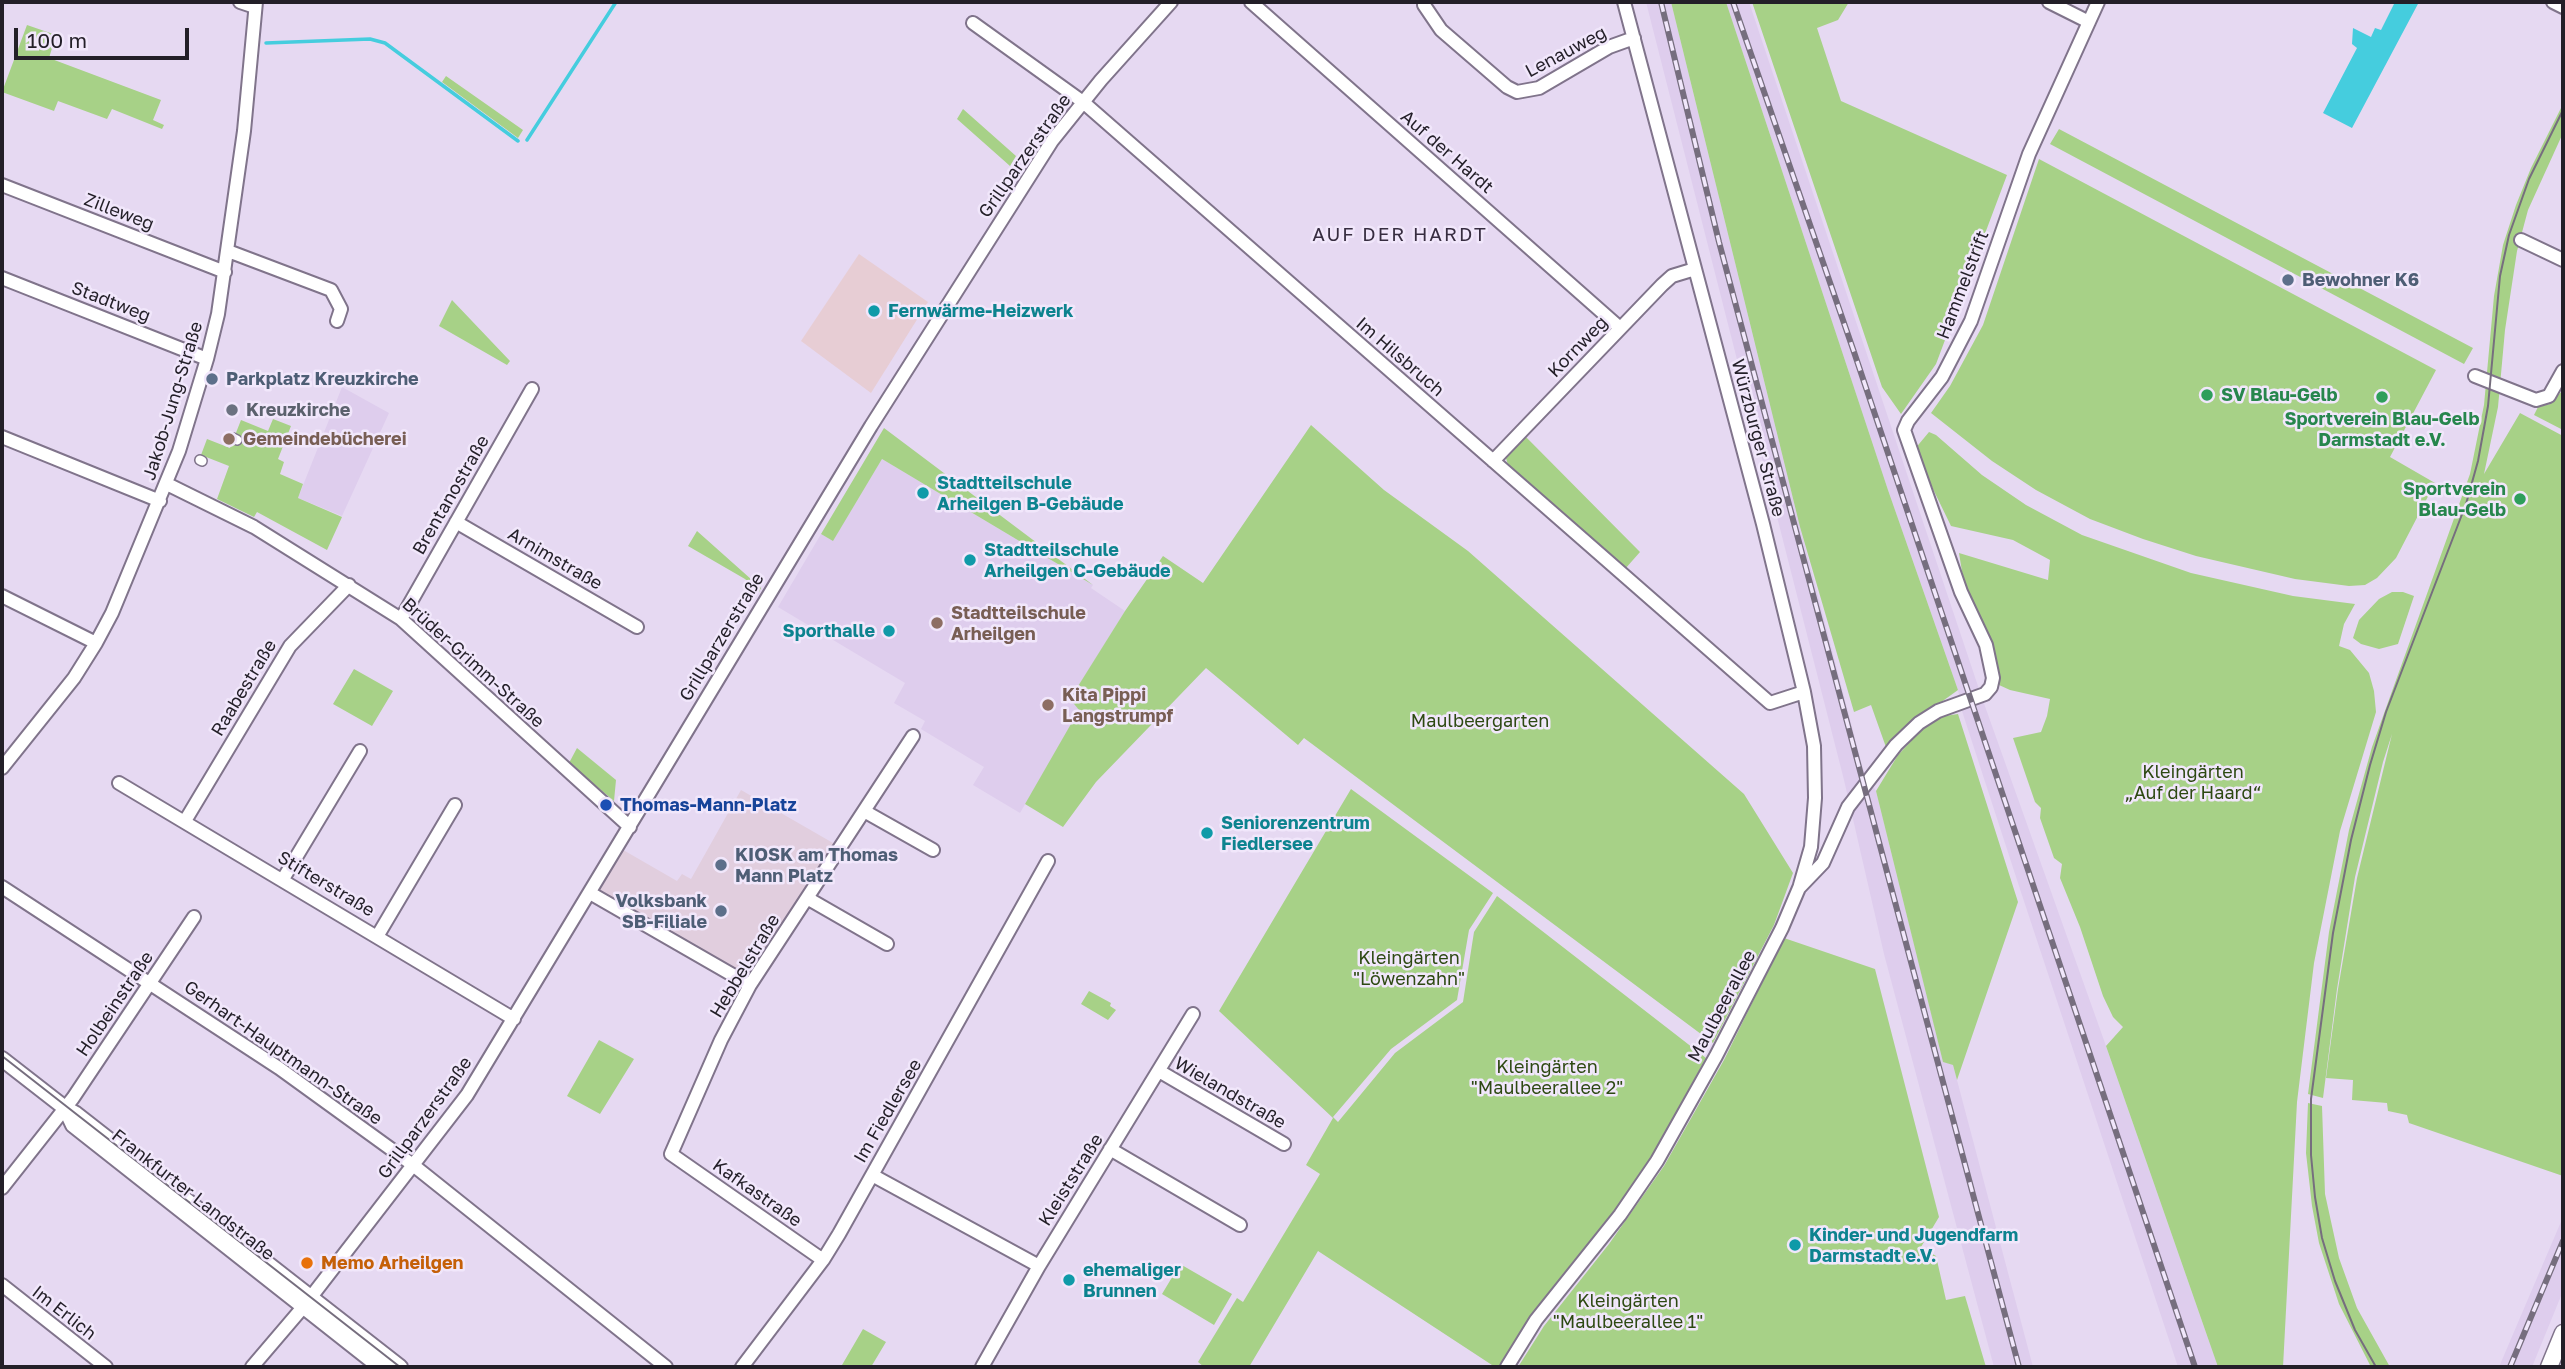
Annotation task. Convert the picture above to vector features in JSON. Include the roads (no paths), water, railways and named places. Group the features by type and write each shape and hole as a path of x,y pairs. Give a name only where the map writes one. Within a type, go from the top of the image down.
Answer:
{"main road":[{"path":"2549,1367 2563,1333"}],"street":[{"path":"240,2 255,5"},
{"name":"Grillparzerstraße","path":"252,1367 467,1096 871,425 1032,171 1083,102 1171,2"},
{"name":"Auf der Hardt","path":"1251,2 1620,328"},
{"name":"Würzburger Straße","path":"1624,2 1763,524 1804,692 1814,746 1815,798 1811,848 1799,888"},
{"path":"2049,2 2089,22"},
{"name":"Hammelstrift","path":"1988,691 1993,678 1986,645 1961,592 1904,430 1942,377 1971,321 2029,154 2098,2"},
{"path":"2553,2 2563,7"},
{"name":"Jakob-Jung-Straße","path":"2,768 74,678 96,643 113,612 167,484 208,359 225,272 244,131 255,5"},
{"name":"Lenauweg","path":"1423,5 1441,30 1507,87 1517,92 1539,88 1609,47 1634,38"},
{"name":"Im Hilsbruch","path":"973,23 1083,102 1770,703 1804,692"},
{"name":"Zilleweg","path":"2,185 225,272"},
{"path":"2521,240 2563,260"},
{"path":"228,251 331,290 341,309 337,321"},
{"name":"Kornweg","path":"1493,461 1672,276 1695,269"},
{"name":"Stadtweg","path":"2,278 208,359"},
{"path":"2475,376 2536,400 2549,396 2563,370"},
{"name":"Brentanostraße","path":"401,619 532,388"},
{"path":"2,438 160,501"},
{"name":"Brüder-Grimm-Straße","path":"167,484 254,527 401,619 630,827"},
{"name":"Arnimstraße","path":"456,522 637,627"},
{"name":"Raabestraße","path":"185,821 290,646 349,585"},
{"path":"2,596 96,643"},
{"name":"Maulbeerallee","path":"1507,1367 1536,1320 1620,1214 1657,1161 1740,1009 1799,888 1823,863 1848,807 1896,746 1919,723 1938,711 1988,691"},
{"name":"Hebbelstraße","path":"671,1154 721,1040 750,985 913,736"},
{"path":"283,879 360,751"},
{"name":"Stifterstraße","path":"119,783 378,935 514,1019"},
{"path":"378,935 455,805"},
{"path":"864,811 933,850"},
{"name":"Im Fiedlersee","path":"742,1367 823,1260 1048,860"},
{"name":"Gerhart-Hauptmann-Straße","path":"2,887 279,1068 413,1165 666,1367"},
{"path":"590,893 750,985"},
{"path":"807,898 887,944"},
{"name":"Holbeinstraße","path":"2,1188 65,1108 194,917"},
{"name":"Kleiststraße","path":"982,1367 1039,1266 1193,1014"},
{"name":"Frankfurter Landstraße","path":"2,1059 76,1114 307,1301 380,1367"},
{"name":"Wielandstraße","path":"1158,1071 1284,1144"},
{"path":"1110,1149 1214,1218 1240,1225"},
{"name":"Kafkastraße","path":"671,1154 823,1260"},
{"path":"872,1175 1039,1266"},
{"name":"Im Erlich","path":"2,1286 106,1367"},
{"name":"Frankfurter Landstraße","path":"307,1301 400,1367"}],"water":[{"path":"2395,2 2419,2 2352,128 2323,113 2357,48 2352,44 2353,28 2371,37 2375,28 2381,30"}],"waterway":[{"path":"527,140 616,2"},
{"path":"266,43 370,39 385,43 518,141"}],"tram line":[{"path":"2376,1367 2355,1330 2335,1281 2322,1238 2315,1197 2311,1155 2311,1099 2333,933 2351,840 2386,712 2466,504 2478,461 2488,406 2500,276 2509,235 2529,179 2563,110"},
{"path":"2,1056 400,1367"}],"railway":[{"path":"1661,2 1719,242 2019,1367"},
{"path":"1733,2 1854,352 2195,1367"},
{"path":"2510,1367 2563,1241"}],"place":[{"name":"Bewohner K6","path":"2288,280"},
{"name":"Fernwärme-Heizwerk","path":"874,311"},
{"name":"Parkplatz Kreuzkirche","path":"212,379"},
{"name":"SV Blau-Gelb","path":"2207,395"},
{"name":"Sportverein Blau-Gelb Darmstadt e.V.","path":"2382,397"},
{"name":"Kreuzkirche","path":"232,410"},
{"name":"Gemeindebücherei","path":"229,439"},
{"name":"Stadtteilschule Arheilgen B-Gebäude","path":"923,493"},
{"name":"Sportverein Blau-Gelb","path":"2520,499"},
{"name":"Stadtteilschule Arheilgen C-Gebäude","path":"970,560"},
{"name":"Stadtteilschule Arheilgen","path":"937,623"},
{"name":"Sporthalle","path":"889,631"},
{"name":"Kita Pippi Langstrumpf","path":"1048,705"},
{"name":"Thomas-Mann-Platz","path":"606,805"},
{"name":"Seniorenzentrum Fiedlersee","path":"1207,833"},
{"name":"KIOSK am Thomas Mann Platz","path":"721,865"},
{"name":"Volksbank SB-Filiale","path":"721,911"},
{"name":"Kinder- und Jugendfarm Darmstadt e.V.","path":"1795,1245"},
{"name":"Memo Arheilgen","path":"307,1263"},
{"name":"ehemaliger Brunnen","path":"1069,1280"}],"district":[{"name":"AUF DER HARDT","path":"1400,235"}],"park label":[{"name":"Maulbeergarten","path":"1480,721"},
{"name":"Kleingärten „Auf der Haard“","path":"2193,782"},
{"name":"Kleingärten \"Löwenzahn\"","path":"1409,968"},
{"name":"Kleingärten \"Maulbeerallee 2\"","path":"1547,1077"},
{"name":"Kleingärten \"Maulbeerallee 1\"","path":"1628,1311"}]}
